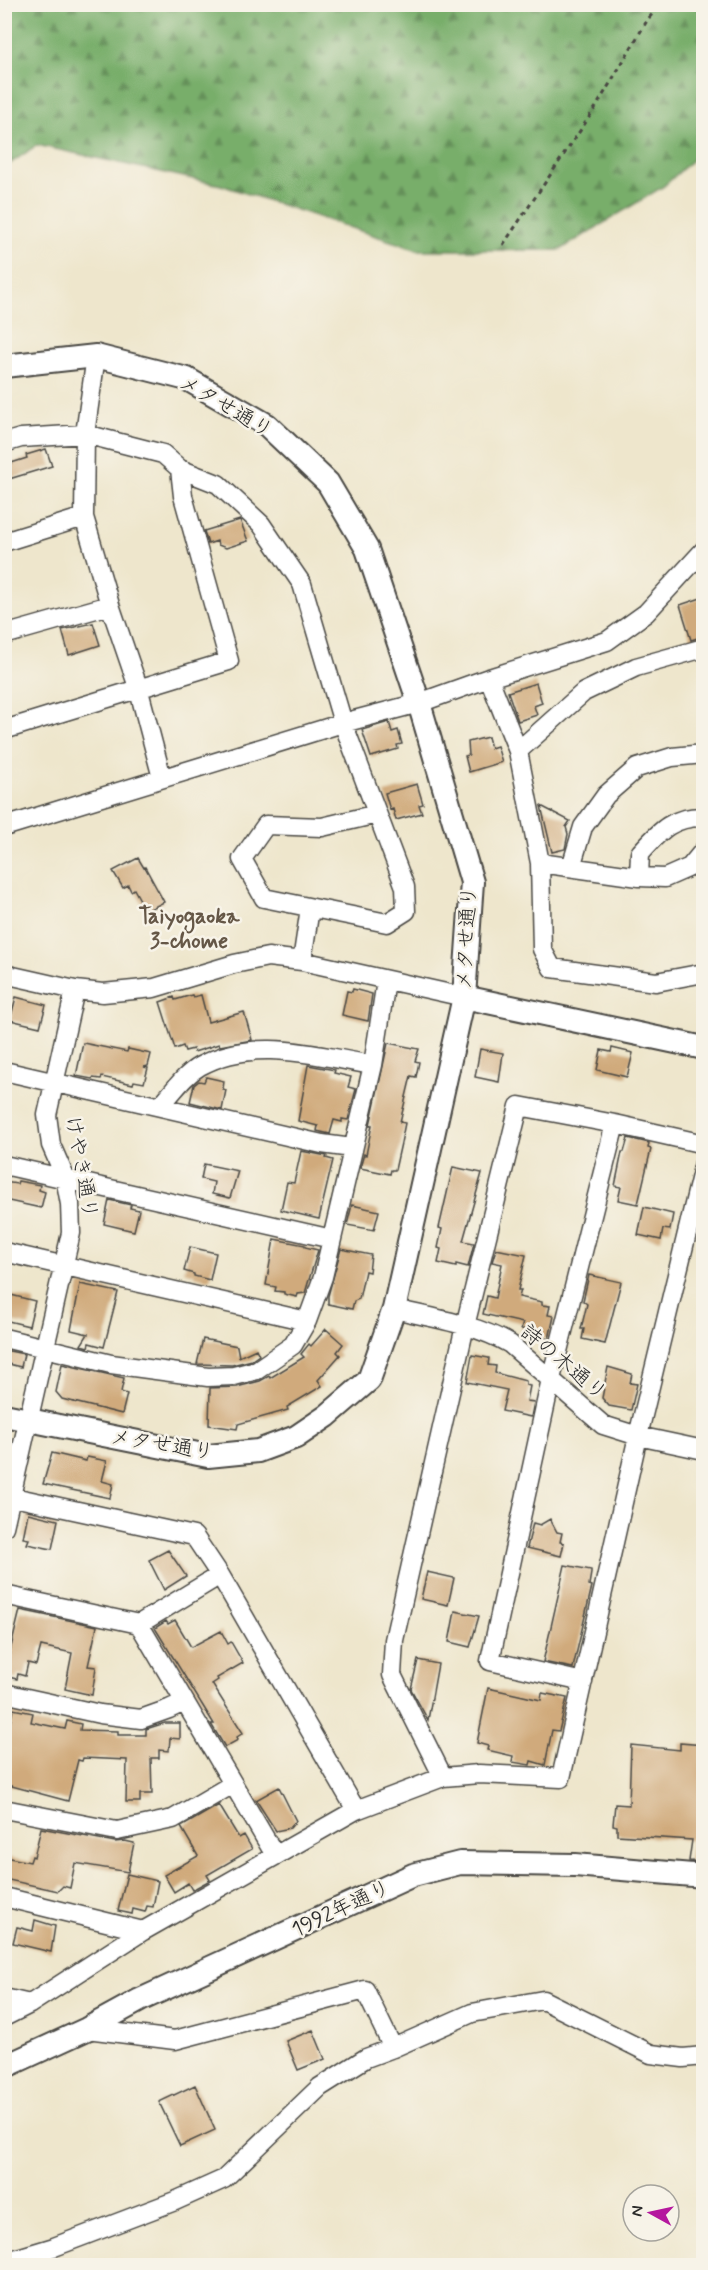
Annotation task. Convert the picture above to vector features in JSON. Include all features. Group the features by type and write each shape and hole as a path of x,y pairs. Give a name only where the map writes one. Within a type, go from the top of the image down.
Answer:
{"street":[{"name":"メタせ通り","path":"4,366 96,356 187,379 267,425 328,483 368,549 419,703 472,882 464,997 394,1309 369,1380 327,1416 296,1437 258,1451 208,1456 4,1415"},
{"path":"96,356 85,434 84,517 110,605 138,687 162,778"},
{"path":"4,443 21,438 85,434 163,454 180,469 218,484 261,524 302,584 343,723 405,887 406,911 387,922 264,898 242,860 266,825 322,826 377,814"},
{"path":"4,729 229,661 183,496 180,469"},
{"path":"4,542 84,517"},
{"path":"4,827 343,723 419,703 489,678 607,641 646,613 702,553"},
{"path":"4,635 110,605"},
{"path":"518,751 584,693 636,667 704,648"},
{"path":"489,678 518,751 540,863 542,949 552,968 656,982 704,973"},
{"path":"571,867 583,827 606,795 638,768 672,757 704,754"},
{"path":"639,877 640,853 663,828 688,816 704,817"},
{"path":"540,863 639,877 666,878 690,867 704,850"},
{"path":"302,961 310,908"},
{"path":"4,974 75,990 103,993 154,988 234,964 268,957 302,961 704,1048"},
{"path":"4,1338 111,1364 208,1377 234,1376 257,1370 292,1345 307,1321 323,1277 373,1065 386,981"},
{"name":"けやき通り","path":"4,1527 8,1495 28,1420 71,1233 70,1204 65,1179 51,1145 47,1115 75,990"},
{"path":"161,1105 186,1077 200,1066 239,1051 268,1048 373,1065"},
{"path":"4,1071 161,1105 322,1144 352,1148"},
{"path":"443,1777 392,1675 394,1640 465,1326 519,1106 704,1144"},
{"path":"583,1682 490,1661 551,1379 615,1124"},
{"path":"4,2017 30,2004 143,1931 356,1810 443,1777 479,1774 561,1778 638,1436 704,1163"},
{"path":"4,1165 332,1239"},
{"path":"4,1252 307,1321"},
{"name":"詩の木通り","path":"394,1309 465,1326 495,1336 510,1344 603,1425 638,1436 704,1450"},
{"path":"8,1495 194,1536 220,1575 356,1810"},
{"path":"4,1595 139,1624 220,1575"},
{"path":"139,1624 275,1856"},
{"path":"4,1693 100,1714 141,1719 184,1702"},
{"path":"4,1809 117,1831 173,1819 233,1784"},
{"name":"1992年通り","path":"4,2067 87,2029 151,1995 412,1875 460,1863 574,1865 704,1876"},
{"path":"4,1897 143,1931"},
{"path":"87,2029 175,2040 364,1990 393,2048"},
{"path":"4,1998 30,2004"},
{"path":"4,2262 54,2247 224,2179 320,2087 366,2058 472,2013 543,2000 651,2054 683,2058 704,2056"}],"path":[{"path":"503,245 596,108 648,19 661,4"}],"green space":[{"path":"5,4 703,5 703,150 664,186 560,250 418,250 221,185 37,145 5,167"}],"building":[{"path":"46,449 52,466 9,479 5,465"},
{"path":"240,520 248,541 226,548 218,545 217,541 208,544 204,531"},
{"path":"704,597 704,636 691,640 680,605"},
{"path":"93,623 100,645 69,655 62,630"},
{"path":"536,683 542,703 534,706 537,715 518,721 508,692"},
{"path":"389,722 392,732 398,730 402,744 397,745 398,749 371,757 362,730"},
{"path":"488,737 491,748 497,746 502,762 469,772 465,756 469,755 468,742"},
{"path":"417,784 423,804 419,805 422,813 396,820 385,793"},
{"path":"541,806 570,821 566,827 568,834 565,849 552,852"},
{"path":"138,858 164,902 146,911 134,889 131,891 128,885 123,888 113,871"},
{"path":"353,989 372,994 368,1021 342,1015 347,991 352,992"},
{"path":"192,995 193,997 201,995 208,1022 244,1012 252,1040 220,1046 219,1044 194,1052 193,1049 185,1051 183,1046 175,1049 160,1002 174,997 175,1000"},
{"path":"16,997 46,1005 40,1027 10,1020"},
{"path":"83,1043 127,1052 128,1049 151,1054 148,1066 144,1067 148,1068 144,1083 134,1081 133,1084 102,1077 92,1079 76,1076"},
{"path":"388,1043 419,1049 415,1061 419,1062 416,1077 411,1076 400,1122 405,1123 395,1170 391,1170 390,1174 360,1168 364,1154 366,1155 372,1125 370,1125"},
{"path":"612,1048 633,1053 627,1077 597,1070 601,1050 611,1052"},
{"path":"480,1049 503,1053 499,1082 475,1077"},
{"path":"308,1065 335,1070 334,1073 351,1077 348,1087 356,1089 348,1120 342,1119 342,1122 334,1120 330,1134 317,1131 318,1126 298,1121"},
{"path":"206,1077 224,1081 223,1089 226,1090 222,1110 190,1102 194,1085 199,1081 204,1082"},
{"path":"628,1138 649,1143 648,1148 651,1149 638,1204 618,1200 621,1187 615,1186 622,1152 624,1152"},
{"path":"301,1151 327,1156 326,1158 333,1160 319,1219 281,1210 287,1182 294,1183"},
{"path":"204,1164 238,1171 230,1198 212,1194 214,1182 201,1179"},
{"path":"453,1167 482,1173 463,1241 474,1243 468,1267 438,1263 442,1229 439,1228"},
{"path":"18,1181 40,1185 39,1190 45,1192 41,1208 4,1200 4,1182 17,1184"},
{"path":"109,1200 131,1205 130,1208 139,1210 134,1231 104,1224"},
{"path":"352,1205 379,1211 374,1230 347,1225"},
{"path":"644,1207 673,1214 670,1230 663,1229 661,1240 638,1235"},
{"path":"274,1239 318,1250 305,1293 298,1294 297,1297 275,1291 276,1287 266,1285"},
{"path":"190,1247 216,1253 210,1280 184,1271"},
{"path":"341,1249 371,1255 369,1272 365,1271 359,1299 354,1301 352,1309 328,1304 328,1296"},
{"path":"496,1249 526,1255 518,1290 521,1290 519,1297 550,1306 548,1315 554,1316 549,1339 527,1335 528,1330 521,1329 523,1323 483,1314 487,1296 495,1298 502,1264 492,1262"},
{"path":"589,1275 621,1282 605,1344 582,1339 584,1329 581,1329 587,1304 583,1301"},
{"path":"80,1284 118,1292 104,1347 89,1343 88,1347 81,1345 88,1334 71,1330"},
{"path":"7,1294 35,1301 29,1326 4,1320"},
{"path":"326,1329 343,1344 337,1352 340,1355 318,1380 322,1386 287,1407 288,1410 238,1424 237,1429 209,1425 210,1388 237,1387 260,1381 269,1376 270,1378 304,1357 301,1354"},
{"path":"203,1339 237,1346 239,1357 256,1349 259,1355 252,1360 232,1365 197,1364"},
{"path":"4,1350 24,1354 21,1367 4,1363"},
{"path":"472,1355 489,1358 488,1365 496,1366 495,1373 526,1381 526,1385 530,1386 527,1401 534,1402 531,1417 502,1411 507,1390 467,1382"},
{"path":"62,1364 124,1378 121,1392 127,1394 122,1414 62,1399 56,1392"},
{"path":"608,1367 632,1374 630,1383 637,1384 631,1410 609,1406 602,1398"},
{"path":"52,1453 86,1461 87,1457 107,1461 102,1481 113,1484 110,1498 43,1484"},
{"path":"28,1513 58,1520 52,1549 27,1544 29,1539 23,1538"},
{"path":"550,1519 557,1532 562,1533 560,1542 564,1543 561,1556 527,1548 533,1523 540,1525"},
{"path":"168,1550 186,1576 164,1590 149,1560"},
{"path":"565,1565 591,1570 589,1585 592,1586 573,1668 543,1662"},
{"path":"427,1572 454,1578 448,1605 421,1599"},
{"path":"20,1610 97,1626 88,1666 96,1667 92,1695 65,1689 72,1653 41,1646 36,1665 28,1663 25,1676 18,1674 17,1679 4,1676"},
{"path":"455,1611 479,1616 470,1647 449,1642"},
{"path":"175,1620 191,1647 221,1631 228,1644 231,1642 243,1663 217,1678 218,1680 212,1684 243,1733 237,1737 238,1740 225,1747 211,1724 214,1724 155,1628 166,1621 168,1624"},
{"path":"418,1660 438,1664 428,1720 411,1689"},
{"path":"488,1688 541,1700 542,1693 567,1698 559,1731 552,1730 545,1765 531,1761 530,1765 512,1762 513,1756 487,1750 488,1746 477,1743"},
{"path":"13,1709 33,1713 31,1722 65,1729 67,1721 81,1724 80,1730 118,1731 118,1735 146,1735 146,1729 165,1723 180,1723 180,1739 170,1738 169,1751 159,1750 159,1758 151,1758 152,1794 140,1794 140,1802 126,1802 127,1760 83,1758 82,1761 78,1760 68,1801 4,1784 4,1750"},
{"path":"680,1743 704,1745 704,1862 689,1861 692,1840 617,1835 617,1826 613,1825 615,1804 629,1805 631,1745 680,1750"},
{"path":"279,1787 296,1821 290,1828 276,1831 256,1800"},
{"path":"219,1805 239,1838 244,1835 252,1849 207,1875 210,1880 192,1890 188,1883 174,1892 164,1875 198,1856 181,1827"},
{"path":"41,1828 115,1842 134,1843 128,1872 75,1863 70,1888 63,1886 58,1891 4,1879 4,1857 30,1862 32,1856 34,1857"},
{"path":"127,1874 158,1881 153,1907 147,1906 145,1912 133,1909 132,1914 118,1911"},
{"path":"35,1920 55,1926 51,1952 13,1943 17,1927 33,1931"},
{"path":"313,2030 325,2059 298,2070 286,2041"},
{"path":"195,2085 215,2130 180,2146 159,2102"}],"district":[{"name":"Taiyogaoka 3-chome","path":"189,928"}]}
